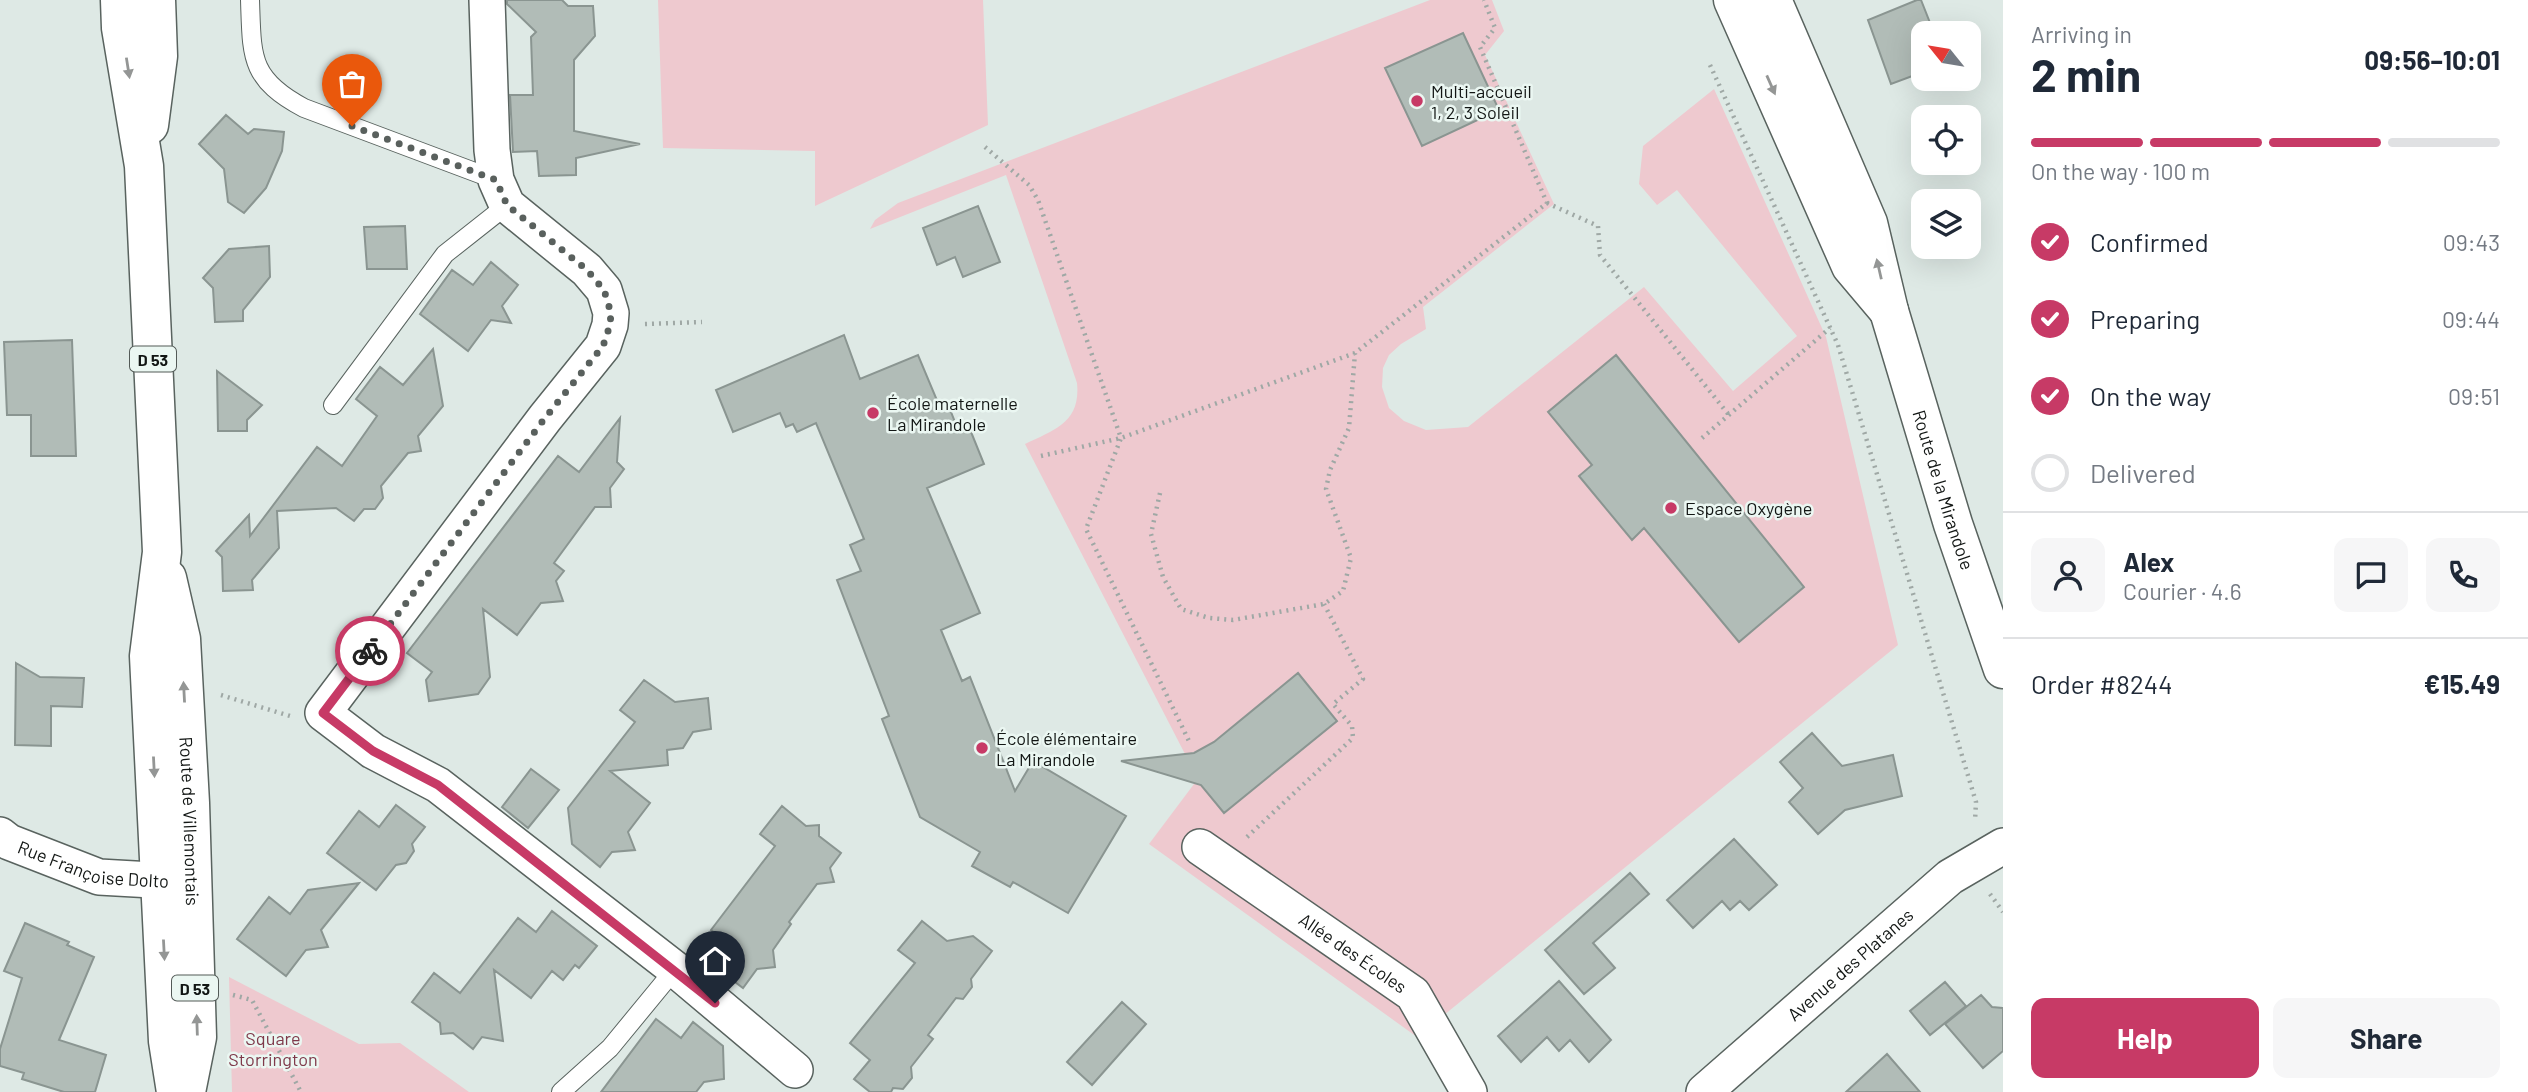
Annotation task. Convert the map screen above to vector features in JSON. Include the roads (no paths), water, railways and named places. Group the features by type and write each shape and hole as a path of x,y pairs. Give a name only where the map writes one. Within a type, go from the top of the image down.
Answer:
{"main road":[{"name":"Route de Villemontais","path":"120,0 121,28 144,166 162,552 149,656 197,1037 186,1092"},
{"name":"Route de Villemontais","path":"144,166 158,56 156,0"},
{"name":"Route de la Mirandole","path":"1734,0 1768,20 1851,266 1889,311 1953,524 2003,669"},
{"name":"Route de Villemontais","path":"176,882 168,1041 176,1092"}],"street":[{"path":"486,0 492,150 501,192 587,270 604,290 611,313 610,325 603,346 545,418 323,713 373,751 438,785 676,970 795,1070"},
{"name":"Rue Françoise Dolto","path":"0,835 9,842 99,877 176,882"},
{"name":"Avenue des Platanes","path":"1704,1092 1950,877 2003,846"},
{"name":"Allée des Écoles","path":"1210,854 1413,994 1469,1092"}],"lane":[{"path":"250,0 252,52 265,78 281,96 501,192 445,254 333,405"},
{"path":"561,1092 610,1048 676,970"}],"place":[{"name":"Multi-accueil 1, 2, 3 Soleil","path":"1417,101"},
{"name":"École maternelle La Mirandole","path":"873,413"},
{"name":"Espace Oxygène","path":"1671,508"},
{"name":"École élémentaire La Mirandole","path":"982,748"}],"park label":[{"name":"Square Storrington","path":"273,1048"}]}
